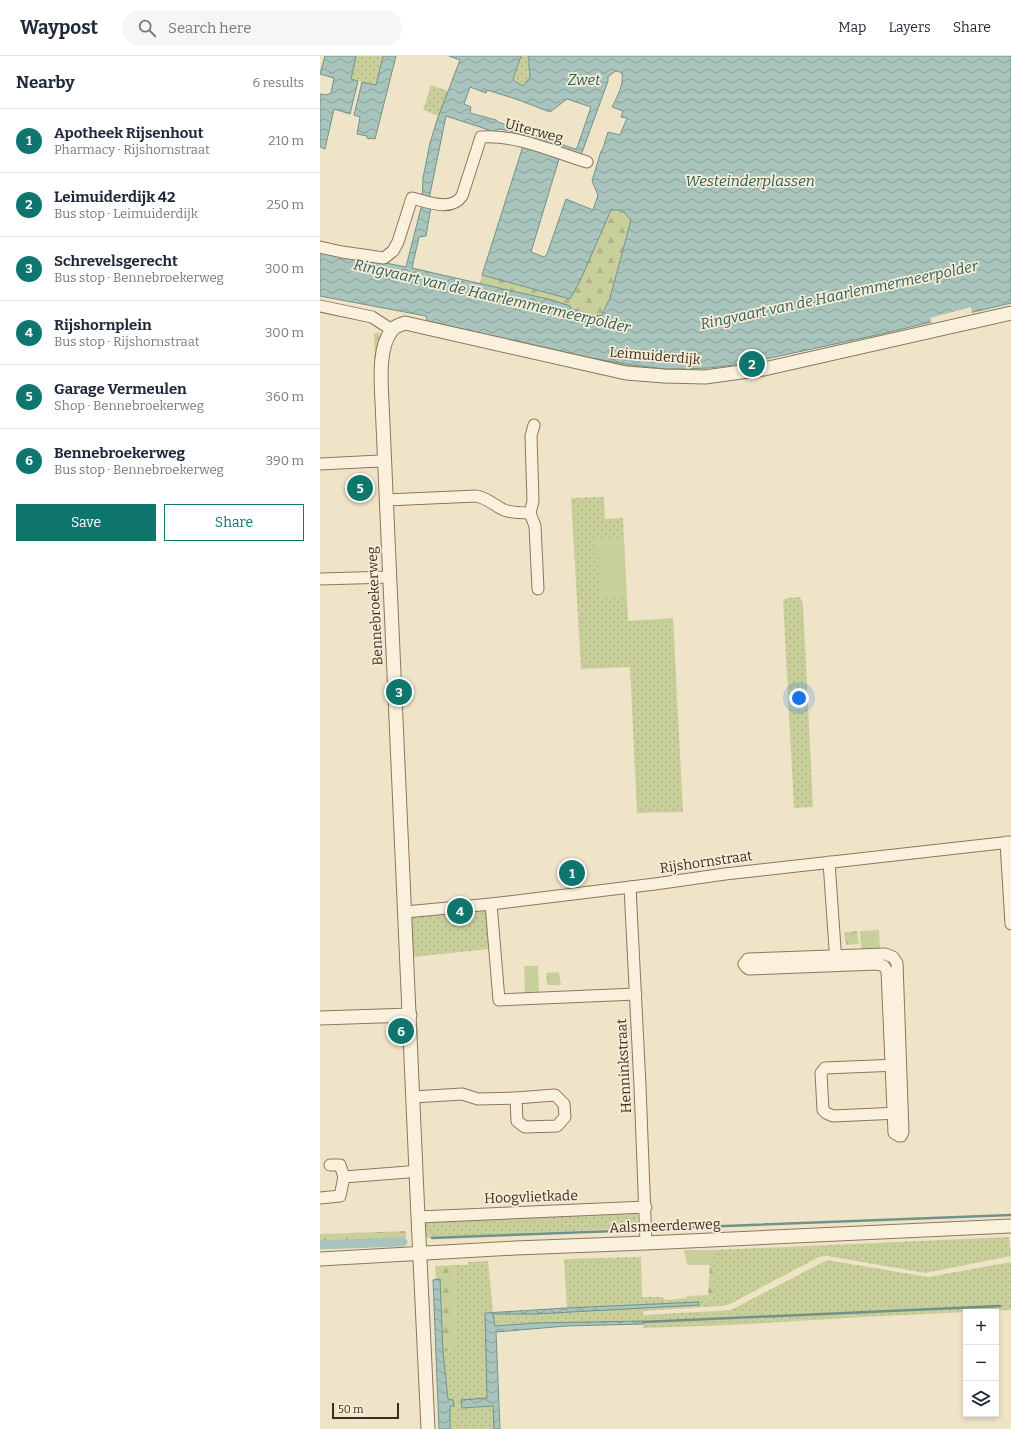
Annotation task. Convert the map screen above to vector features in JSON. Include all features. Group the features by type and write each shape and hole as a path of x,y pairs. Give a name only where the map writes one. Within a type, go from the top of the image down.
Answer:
{"street":[{"name":"Uiterweg","path":"320,246 342,252 384,258 393,251 398,242 412,198 448,205 454,204 462,196 480,137 493,136 520,141 587,162"},
{"path":"320,306 372,317 392,330"},
{"name":"Leimuiderdijk","path":"392,330 398,325 405,323 626,373 705,377 764,370 1011,313"},
{"name":"Bennebroekerweg","path":"392,330 384,347 381,371 384,464 428,1429"},
{"path":"534,425 531,436 534,501 530,513 535,526 538,588"},
{"path":"320,464 380,461 384,464"},
{"path":"386,500 476,496 485,498 504,510 517,513 530,513"},
{"path":"320,579 389,577"},
{"path":"1009,842 1011,924"},
{"name":"Rijshornstraat","path":"405,912 491,904 725,874 1009,842"},
{"path":"829,862 835,960"},
{"name":"Henninkstraat","path":"630,887 646,1207 646,1235"},
{"path":"491,904 499,1000 636,994"},
{"path":"896,1065 825,1068 821,1073 823,1110 833,1116 897,1113 897,963 893,957 884,954 835,960 749,969 746,968 744,964 748,959 835,960 884,966 887,972 896,1065"},
{"path":"884,966 893,957"},
{"path":"320,1018 410,1015"},
{"path":"413,1097 462,1094 478,1099 554,1096 564,1104 564,1117 557,1126 525,1127 517,1121 516,1098"},
{"path":"320,1198 340,1196 344,1177 340,1165 330,1165"},
{"path":"344,1177 408,1172 416,1170"},
{"name":"Hoogvlietkade","path":"418,1217 646,1207"},
{"name":"Aalsmeerderweg","path":"320,1259 515,1248 646,1235 1011,1226"}],"green space":[{"path":"356,56 383,56 376,85 351,79"},
{"path":"521,56 528,56 530,72 530,77 523,86 513,79"},
{"path":"431,85 448,91 439,116 423,110"},
{"path":"611,210 622,210 631,220 610,298 602,315 596,316 570,308 570,306 552,300 480,283 482,275 570,299 581,279"},
{"path":"379,332 380,340 375,361 374,334"},
{"path":"580,356 654,368 650,371 582,360"},
{"path":"604,497 605,519 623,518 628,621 673,618 683,812 637,813 630,667 581,669 571,498"},
{"path":"624,540 626,595 599,596 597,541"},
{"path":"800,597 803,604 813,807 794,808 783,600 787,598"},
{"path":"484,909 486,912 489,949 413,957 412,918"},
{"path":"879,930 880,948 861,949 860,931"},
{"path":"857,931 859,944 846,945 844,932"},
{"path":"524,966 538,966 539,992 525,993"},
{"path":"559,972 561,985 547,985 546,973"},
{"path":"638,1215 637,1228 426,1238 425,1222"},
{"path":"406,1231 406,1242 320,1246 320,1234"},
{"path":"1009,1237 1011,1256 926,1273 827,1256 819,1257 730,1304 722,1306 643,1311 643,1315 731,1310 827,1260 928,1277 1011,1262 1011,1310 963,1309 963,1312 733,1325 643,1328 643,1321 535,1323 495,1326 493,1314 545,1313 699,1303 567,1308 564,1259 641,1257 642,1297 663,1297 665,1300 687,1298 687,1300 714,1297 714,1250"},
{"path":"684,1250 714,1250 714,1256 707,1255 705,1260 710,1259 710,1265 687,1265"},
{"path":"707,1255 714,1256 714,1297 687,1300 686,1296 708,1295 710,1260 705,1260"},
{"path":"488,1261 493,1312 485,1313 487,1398 461,1401 462,1408 493,1406 494,1429 450,1429 450,1406 454,1406 448,1399 443,1352 454,1350 455,1265 467,1265 468,1262"},
{"path":"455,1265 454,1350 443,1352 440,1280 436,1280 435,1266"}],"water":[{"path":"325,56 356,56 351,79 358,81 350,114 334,109 325,149 320,147 320,94 326,95 331,93 334,78 320,74"},
{"path":"383,56 396,56 375,139 370,139 367,138 367,136 357,134 360,117 354,115 362,82 376,85"},
{"name":"Westeinderplassen","path":"449,56 521,56 513,79 523,86 530,77 528,56 1011,56 1011,303 877,335 742,364 709,368 666,369 580,356 427,321 426,316 320,296 320,250 406,267 422,204 423,178 430,143 437,120 460,60","holes":["617,71 622,73 622,82 620,91 612,107 623,111 621,117 627,118 620,135 608,132 592,181 598,195 593,210 566,199 547,254 544,257 531,252 559,159 523,146 482,275 570,299 581,279 611,210 622,210 631,220 610,298 602,315 596,316 571,309 570,306 552,300 412,268 419,237 426,236 431,207 429,199 446,116 489,130 488,131 493,132 499,129 520,134 541,141 580,158 608,81 608,77","470,87 486,93 487,90 516,99 550,112 567,99 591,107 577,148 575,149 496,120 470,113 471,107 464,104"]},
{"path":"440,1279 443,1352 448,1399 453,1400 454,1406 450,1406 450,1429 439,1429 433,1280"},
{"path":"699,1302 699,1305 535,1314 493,1314 495,1326 535,1323 643,1321 643,1324 566,1326 496,1332 500,1429 494,1429 493,1406 462,1408 461,1400 487,1398 485,1313"}],"pier":[{"path":"971,307 972,314 932,324 930,318"}],"waterway":[{"path":"648,1229 1011,1215"},
{"path":"432,1238 643,1230"},
{"path":"320,1245 403,1242"},
{"path":"643,1322 1000,1306"}],"place":[{"name":"Leimuiderdijk 42","path":"752,364"},
{"name":"Garage Vermeulen","path":"360,488"},
{"name":"Schrevelsgerecht","path":"399,692"},
{"name":"Apotheek Rijsenhout","path":"572,873"},
{"name":"Rijshornplein","path":"460,911"},
{"name":"Bennebroekerweg","path":"401,1031"}],"water label":[{"name":"Zwet","path":"584,80"},
{"name":"Ringvaart van de Haarlemmermeerpolder","path":"839,295"},
{"name":"Ringvaart van de Haarlemmermeerpolder","path":"492,296"}]}
